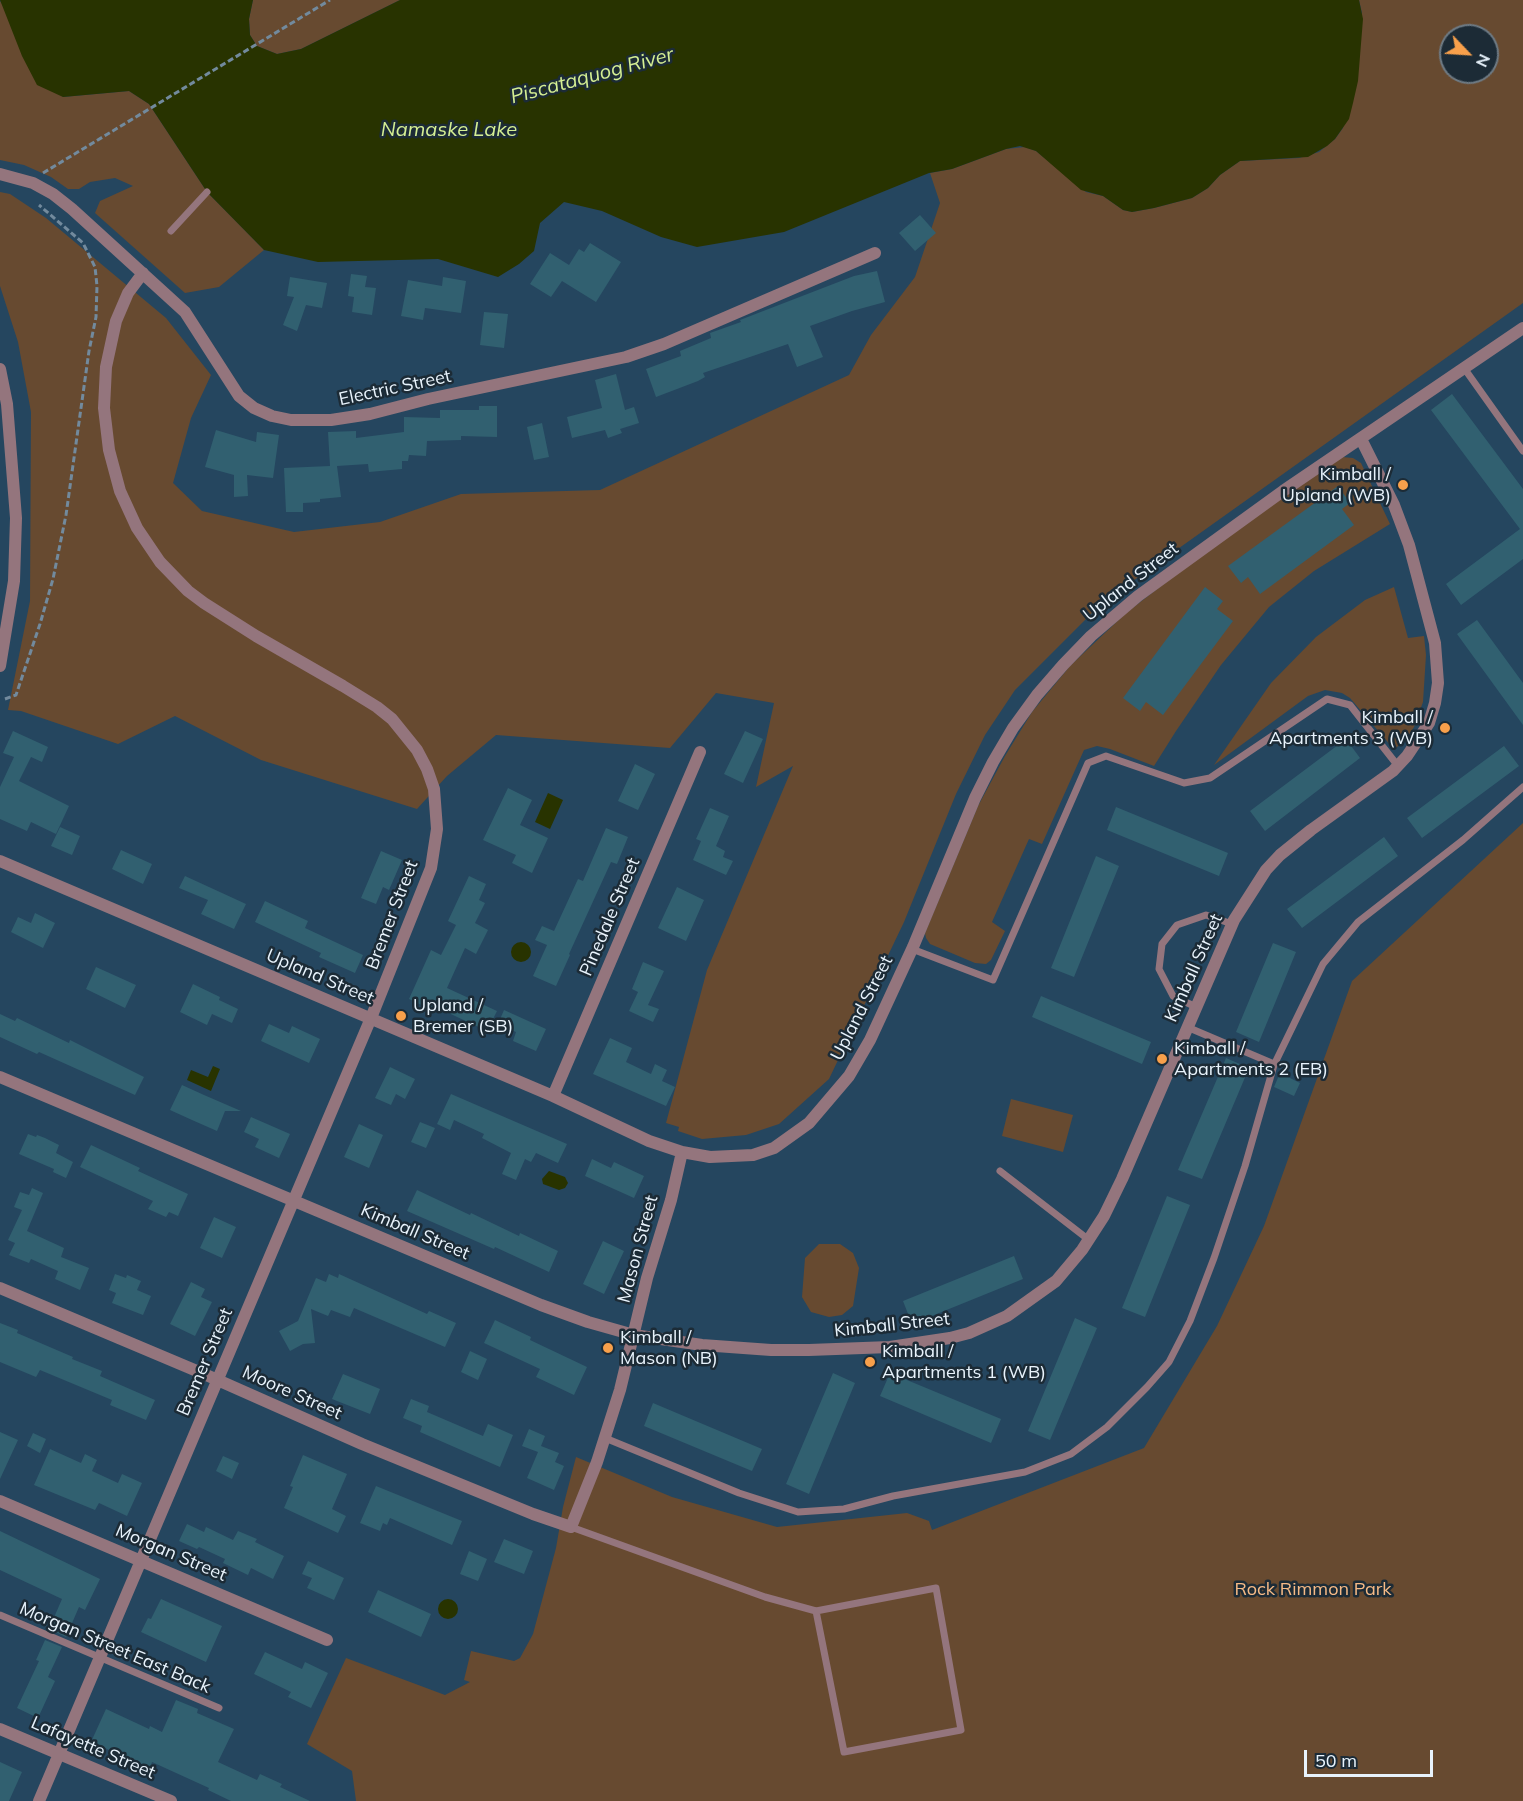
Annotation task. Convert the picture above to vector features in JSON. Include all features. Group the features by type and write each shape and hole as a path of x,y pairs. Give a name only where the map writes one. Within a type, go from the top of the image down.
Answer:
{"street":[{"name":"Electric Street","path":"0,174 33,183 53,194 143,273 185,312 239,396 254,408 272,416 311,421 370,414 428,399 626,357 664,344 875,253"},
{"name":"Bremer Street","path":"39,1801 371,1018 431,868 437,829 434,789 417,750 392,719 344,686 256,636 204,603 160,562 137,528 120,490 109,450 104,408 106,367 117,321 128,293 143,273"},
{"name":"Upland Street","path":"0,861 554,1096 649,1141 682,1152 710,1157 753,1155 774,1148 809,1123 824,1108 870,1040 912,949 975,798 993,762 1031,703 1063,665 1091,636 1138,596 1283,491 1523,328"},
{"path":"0,369 7,404 16,519 14,581 0,666"},
{"name":"Kimball Street","path":"0,1077 541,1305 634,1335 702,1345 809,1350 890,1347 969,1333 1007,1316 1041,1294 1070,1266 1104,1216 1232,924 1266,870 1280,855 1398,766 1420,740 1429,723 1435,703 1438,663 1436,643 1409,544 1394,505 1361,439"},
{"name":"Pinedale Street","path":"554,1096 700,752"},
{"name":"Mason Street","path":"571,1527 605,1438 620,1390 682,1152"},
{"name":"Moore Street","path":"0,1288 218,1379 362,1444 533,1514 571,1527"},
{"name":"Morgan Street","path":"0,1501 327,1640"},
{"name":"Lafayette Street","path":"0,1729 171,1801"}],"lane":[{"path":"171,231 207,192"},
{"path":"1464,368 1523,451"},
{"path":"912,949 993,980 1088,763 1097,759 1106,756 1184,783 1210,778 1327,699 1350,705 1398,766"},
{"path":"605,1438 739,1493 798,1512 843,1509 893,1496 1024,1472 1071,1454 1107,1427 1169,1362 1190,1321 1214,1258 1245,1166 1274,1064 1323,964 1358,922 1463,840 1523,788"},
{"path":"1196,1007 1173,996 1159,969 1162,945 1176,925 1206,915 1232,924"},
{"path":"1188,1027 1274,1064"},
{"path":"999,1171 1089,1240"},
{"path":"571,1527 765,1597 816,1611 936,1588 961,1730 844,1752 816,1611"},
{"name":"Morgan Street East Back","path":"0,1616 219,1708"}],"path":[{"path":"39,176 330,0"},
{"path":"5,699 16,695 53,579 66,516 89,351 96,317 95,267 83,243 45,209 31,200"}],"green space":[{"path":"253,0 400,0 301,49 277,54 257,46 250,35 249,19"},
{"path":"1359,0 1523,0 1523,303 1102,603 1015,690 985,735 956,794 904,922 829,1079 779,1124 746,1135 702,1139 678,1131 679,1127 666,1123 707,970 793,766 756,787 774,703 716,693 670,748 496,735 447,776 417,809 261,760 175,716 118,744 21,711 8,710 30,601 31,412 18,342 0,286 0,192 10,194 46,218 166,318 211,375 191,418 173,483 202,511 294,532 380,522 461,494 600,490 849,375 871,335 915,277 940,203 930,173 952,169 1006,149 1025,147 1036,151 1086,192 1103,196 1123,210 1132,212 1192,198 1208,188 1220,175 1240,161 1299,158 1319,152 1335,139 1343,128 1362,13"},
{"path":"0,1 63,97 129,91 149,104 207,192 264,250 219,287 185,293 95,213 100,201 133,186 115,178 90,182 79,189 68,189 51,177 24,165 0,160"},
{"path":"1342,457 1353,458 1361,463 1390,524 1314,571 1269,607 1221,665 1154,766 1097,746 1084,750 1042,844 1029,839 992,922 1005,931 991,960 986,964 975,963 930,944 925,933 978,806 1032,712 1070,666 1126,613 1221,540"},
{"path":"1394,587 1408,638 1424,636 1426,655 1423,702 1414,727 1407,738 1396,748 1392,747 1350,698 1342,693 1325,690 1308,696 1214,765 1271,683 1316,637 1365,600"},
{"name":"Rock Rimmon Park","path":"1523,823 1523,1801 356,1801 352,1771 307,1744 346,1658 445,1695 470,1682 464,1680 471,1651 514,1661 520,1658 533,1634 556,1548 563,1507 576,1457 672,1497 777,1527 907,1513 929,1521 932,1530 1144,1448 1217,1326 1264,1226 1352,981"},
{"path":"1011,1099 1073,1115 1063,1152 1002,1136"},
{"path":"819,1244 840,1244 853,1253 859,1268 853,1306 842,1315 829,1317 811,1312 802,1297 805,1258"}],"water":[{"name":"Namaske Lake","path":"0,0 253,0 249,19 250,35 257,46 277,54 301,49 400,0 1359,0 1363,19 1358,81 1353,103 1349,119 1335,139 1308,157 1240,161 1220,175 1208,188 1192,198 1132,212 1123,210 1103,196 1081,190 1036,151 1020,146 952,169 929,173 784,232 697,247 661,237 602,211 564,202 540,223 534,251 498,277 438,259 318,262 264,250 207,192 149,104 129,91 63,97 37,85 22,56"},
{"path":"548,793 563,800 550,829 535,822"},
{"path":"521,942 528,945 531,952 528,959 521,962 514,959 511,952 514,945"},
{"path":"213,1066 220,1069 211,1091 187,1080 191,1070 208,1077"},
{"path":"549,1171 565,1177 568,1183 565,1188 559,1190 543,1184 542,1179"},
{"path":"448,1599 455,1602 458,1609 455,1616 448,1619 441,1616 438,1609 441,1602"}],"building":[{"path":"920,215 936,233 915,251 899,233"},
{"path":"590,243 621,262 596,302 562,281 551,297 530,284 550,253 569,265 579,249 584,252"},
{"path":"877,271 885,302 810,326 823,357 797,367 788,344 703,373 705,377 698,381 656,397 646,369 681,356 680,351 711,338 710,333 741,322 740,320 854,276"},
{"path":"351,274 367,276 365,287 376,288 372,315 352,312 354,297 348,296"},
{"path":"290,277 327,283 322,308 306,305 297,331 283,325 294,297 287,296"},
{"path":"443,277 466,281 461,313 425,308 423,320 401,316 408,280 442,286"},
{"path":"484,312 508,314 504,348 480,345"},
{"path":"616,374 625,410 634,407 639,423 620,429 622,433 608,438 605,430 572,438 567,417 602,408 595,380"},
{"path":"1452,394 1523,489 1523,559 1461,605 1446,584 1520,529 1431,410"},
{"path":"479,406 497,406 497,437 461,436 461,440 427,441 426,456 409,455 408,461 402,461 402,469 369,472 368,464 337,466 341,497 303,503 303,512 286,512 284,468 330,466 328,432 356,431 356,438 404,432 404,417 440,418 440,410 479,410"},
{"path":"542,423 549,457 534,460 527,427"},
{"path":"216,430 256,442 257,432 279,435 273,478 247,475 248,496 234,497 234,475 205,467"},
{"path":"1338,486 1350,503 1342,509 1354,525 1260,594 1248,577 1241,583 1228,566"},
{"path":"1205,587 1223,601 1217,609 1233,621 1163,715 1146,702 1140,711 1123,698"},
{"path":"1477,620 1523,683 1523,725 1457,634"},
{"path":"13,731 48,747 42,762 31,757 19,781 69,806 56,834 31,822 27,831 0,819 0,787 14,757 3,753"},
{"path":"745,731 763,739 743,783 724,774"},
{"path":"1346,739 1360,758 1265,831 1250,811"},
{"path":"1504,746 1519,766 1422,838 1407,818"},
{"path":"635,764 655,774 638,810 618,801"},
{"path":"508,788 532,800 520,825 548,838 532,873 512,863 516,855 483,840"},
{"path":"1116,807 1228,853 1219,876 1107,830"},
{"path":"710,808 729,816 716,846 725,851 723,857 733,861 726,875 693,860 701,841 696,839"},
{"path":"60,827 80,836 72,855 51,846"},
{"path":"606,828 628,837 617,864 611,862 556,986 533,976 547,945 535,940 542,926 554,931 578,879 583,881"},
{"path":"1384,837 1398,856 1302,928 1287,909"},
{"path":"121,850 152,864 143,884 112,869"},
{"path":"381,851 402,860 389,890 383,887 376,904 361,898"},
{"path":"1096,856 1119,866 1074,977 1051,968"},
{"path":"185,876 246,904 234,929 201,914 208,900 179,888"},
{"path":"469,876 486,884 479,900 485,903 475,923 488,930 476,954 465,948 447,988 497,1011 487,1031 438,1008 436,1012 409,999 431,950 441,955 456,925 448,921"},
{"path":"677,887 704,900 686,941 658,928"},
{"path":"265,901 308,921 305,928 363,955 355,973 319,957 321,953 255,922"},
{"path":"35,913 55,923 43,948 11,932 18,917 31,923"},
{"path":"1273,943 1296,952 1259,1042 1236,1032"},
{"path":"643,962 664,971 648,1005 659,1009 653,1022 629,1011 638,992 632,989"},
{"path":"96,967 136,985 125,1008 86,989"},
{"path":"193,984 238,1009 232,1023 212,1014 207,1025 180,1012"},
{"path":"1041,996 1151,1042 1142,1064 1032,1017"},
{"path":"504,1010 546,1029 536,1051 513,1041 516,1032 498,1024"},
{"path":"0,1014 15,1021 17,1018 69,1043 70,1040 144,1077 135,1095 0,1037"},
{"path":"269,1024 289,1033 292,1026 320,1039 309,1063 261,1041"},
{"path":"610,1038 632,1048 626,1062 651,1074 655,1064 667,1070 662,1081 675,1087 666,1106 593,1074"},
{"path":"1226,1058 1249,1068 1202,1179 1178,1170"},
{"path":"390,1067 415,1079 405,1099 396,1094 391,1105 375,1098"},
{"path":"1280,1073 1300,1083 1294,1096 1274,1087"},
{"path":"182,1085 241,1111 225,1111 217,1131 192,1120 170,1110"},
{"path":"451,1094 567,1144 558,1163 536,1153 531,1162 525,1159 516,1180 502,1174 511,1153 482,1138 484,1134 454,1120 450,1130 437,1124"},
{"path":"251,1117 290,1134 279,1158 255,1147 259,1139 244,1132"},
{"path":"420,1122 435,1128 426,1148 411,1142"},
{"path":"359,1124 383,1135 369,1168 344,1157"},
{"path":"28,1134 36,1137 37,1135 59,1145 56,1153 73,1162 66,1178 53,1172 54,1169 19,1154"},
{"path":"91,1145 140,1168 138,1171 188,1194 178,1216 169,1212 166,1217 148,1209 153,1201 80,1167"},
{"path":"592,1159 611,1168 614,1162 644,1176 634,1198 585,1176"},
{"path":"32,1188 43,1193 27,1231 64,1248 61,1257 89,1268 80,1290 55,1279 58,1271 31,1259 29,1263 9,1255 15,1243 8,1240 22,1210 14,1207 20,1192 29,1195"},
{"path":"417,1190 470,1215 471,1213 519,1236 520,1233 558,1251 549,1272 407,1211"},
{"path":"1167,1196 1190,1205 1145,1317 1122,1308"},
{"path":"214,1217 236,1227 222,1258 200,1248"},
{"path":"603,1241 624,1251 604,1294 583,1284"},
{"path":"1014,1256 1023,1279 912,1324 903,1301"},
{"path":"115,1274 126,1278 127,1275 141,1281 137,1290 151,1296 143,1315 112,1303 116,1293 109,1290"},
{"path":"329,1274 338,1278 339,1274 427,1314 429,1311 456,1323 445,1347 354,1308 350,1317 331,1310 328,1316 311,1309 315,1343 303,1344 290,1351 279,1331 298,1321 316,1278 326,1282"},
{"path":"191,1282 205,1289 201,1297 212,1302 195,1336 170,1324"},
{"path":"1075,1318 1097,1328 1050,1440 1028,1431"},
{"path":"495,1320 531,1337 530,1340 587,1367 574,1395 536,1377 540,1369 484,1343"},
{"path":"0,1323 18,1330 17,1333 73,1357 72,1359 102,1371 100,1376 155,1400 146,1420 110,1405 112,1400 40,1370 36,1377 0,1362"},
{"path":"470,1351 487,1359 478,1380 461,1372"},
{"path":"833,1373 855,1383 809,1494 786,1484"},
{"path":"890,1373 1001,1419 991,1443 880,1396"},
{"path":"343,1374 380,1389 370,1414 332,1399"},
{"path":"411,1399 429,1406 427,1412 483,1436 488,1424 513,1435 500,1467 420,1432 422,1426 403,1418"},
{"path":"653,1403 762,1449 752,1471 644,1426"},
{"path":"529,1429 545,1436 541,1446 559,1453 555,1462 564,1466 554,1490 527,1478 538,1452 522,1446"},
{"path":"0,1432 18,1440 0,1479"},
{"path":"33,1433 46,1439 40,1453 27,1446"},
{"path":"50,1449 81,1463 85,1454 97,1460 92,1471 118,1483 122,1474 142,1483 127,1516 99,1503 95,1510 34,1485"},
{"path":"303,1455 347,1474 332,1509 346,1516 338,1533 284,1508"},
{"path":"223,1456 239,1463 232,1479 216,1471"},
{"path":"376,1486 462,1521 452,1545 390,1518 387,1525 383,1523 380,1531 360,1523"},
{"path":"187,1524 204,1532 206,1527 233,1540 238,1531 257,1539 255,1542 284,1556 273,1579 251,1568 248,1575 223,1563 225,1559 179,1541"},
{"path":"0,1531 100,1579 85,1610 79,1607 66,1637 49,1629 62,1599 0,1570"},
{"path":"504,1539 533,1551 524,1574 494,1562"},
{"path":"469,1551 487,1559 478,1581 460,1574"},
{"path":"308,1561 344,1578 334,1600 307,1588 312,1578 302,1574"},
{"path":"378,1590 431,1614 421,1637 368,1612"},
{"path":"161,1599 222,1626 206,1662 141,1632 148,1618 151,1619"},
{"path":"45,1640 62,1647 48,1677 55,1681 38,1718 17,1708 39,1661 36,1660"},
{"path":"265,1652 302,1669 305,1662 328,1673 311,1708 288,1697 291,1692 254,1674"},
{"path":"176,1700 198,1709 197,1713 234,1729 218,1762 257,1780 260,1774 282,1784 280,1787 310,1801 231,1801 208,1790 209,1788 152,1762 150,1768 91,1742 106,1709 149,1729 150,1726 162,1732"},
{"path":"0,1762 22,1772 9,1801 0,1801"}],"place":[{"name":"Kimball / Upland (WB)","path":"1403,485"},
{"name":"Kimball / Apartments 3 (WB)","path":"1445,728"},
{"name":"Upland / Bremer (SB)","path":"401,1016"},
{"name":"Kimball / Apartments 2 (EB)","path":"1162,1059"},
{"name":"Kimball / Mason (NB)","path":"608,1348"},
{"name":"Kimball / Apartments 1 (WB)","path":"870,1362"}],"water label":[{"name":"Piscataquog River","path":"592,76"}]}
